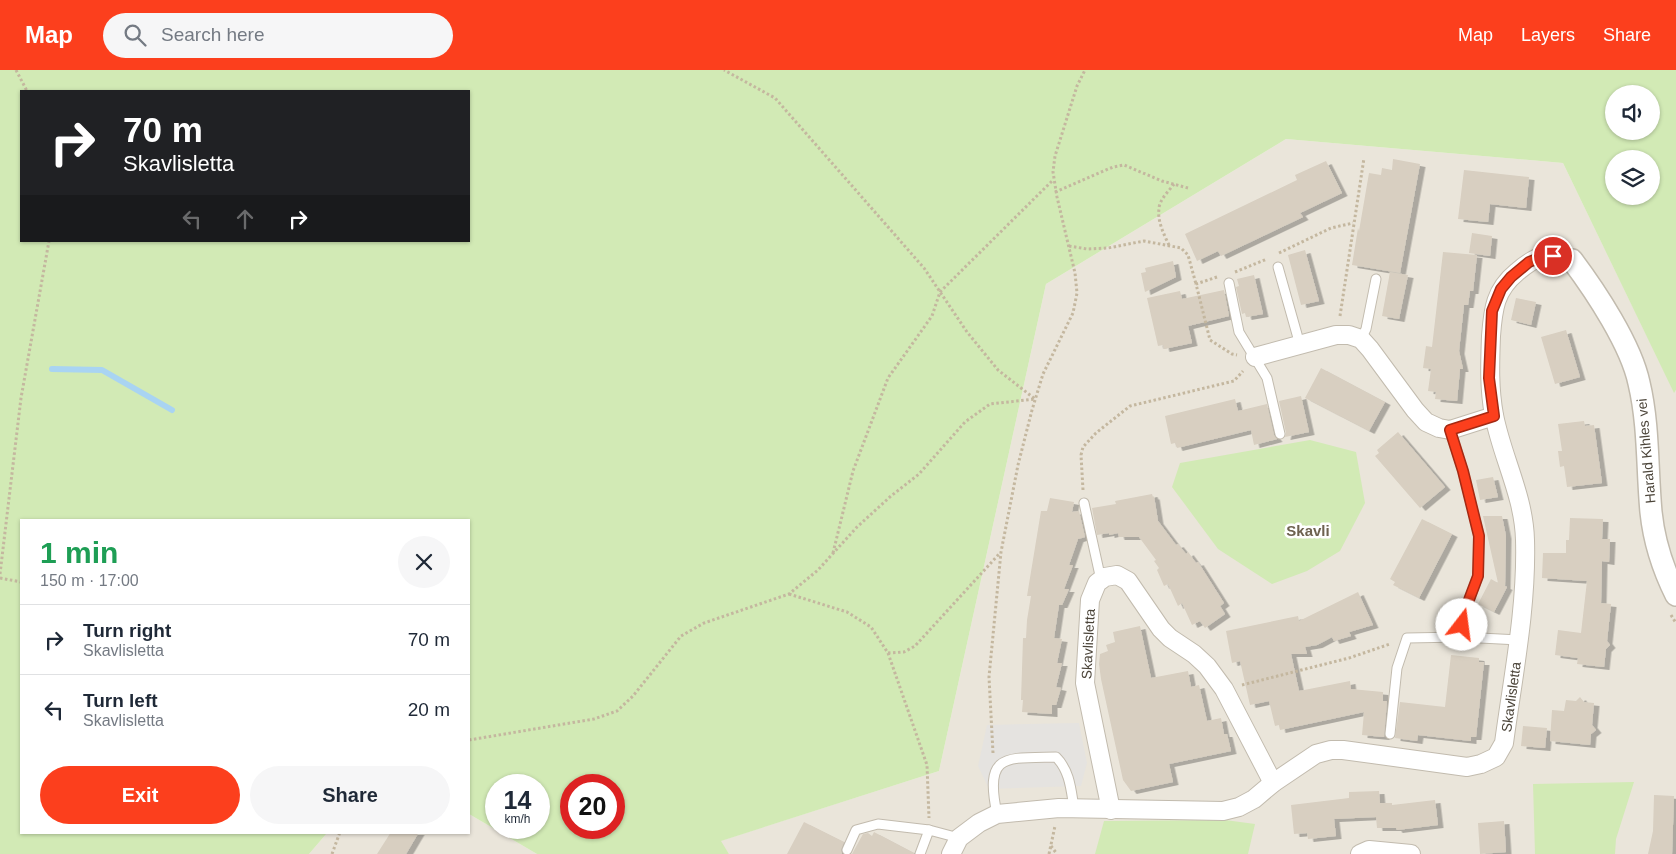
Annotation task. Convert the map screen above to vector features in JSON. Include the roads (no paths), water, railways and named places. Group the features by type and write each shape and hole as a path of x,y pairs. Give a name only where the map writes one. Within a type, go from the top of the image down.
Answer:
{"street":[{"name":"Skavlisletta","path":"955,846 979,823 997,814 1066,808 1222,811 1239,807 1254,799 1273,783 1316,754 1331,750 1466,767 1481,764 1496,757 1504,743 1519,640 1525,571 1525,538 1521,507 1494,416 1489,378 1492,311 1501,289 1511,277 1529,262 1542,257 1553,256 1572,260"},
{"name":"Harald Kihles vei","path":"1572,260 1592,287 1621,338 1630,355 1639,381 1646,424 1651,513 1672,602"},
{"path":"1255,357 1336,335 1349,335 1361,339 1370,349 1426,422 1439,428 1450,430 1494,416"},
{"path":"1101,580 1105,577 1117,575 1128,581 1161,629 1207,666 1224,690 1273,783"},
{"name":"Skavlisletta","path":"1101,580 1097,583 1090,600 1085,683 1111,810"},
{"path":"1360,854 1369,850 1411,854"}],"lane":[{"path":"1278,267 1300,345"},
{"path":"1227,279 1239,332 1267,378 1280,434"},
{"path":"1361,339 1366,329 1376,279"},
{"path":"1450,430 1463,471 1479,536 1478,576 1464,613 1461,636"},
{"path":"1084,503 1101,580"},
{"path":"1390,734 1397,668 1407,638 1461,636 1519,640"},
{"path":"997,814 993,794 993,774 1002,762 1016,758 1056,757 1064,765 1069,781 1066,808"},
{"name":"Skavlisletta","path":"846,850 856,830 878,824 929,830 955,846"},
{"path":"920,854 929,830"}],"waterway":[{"path":"52,369 102,370 172,410"}],"district":[{"name":"Skavli","path":"1308,530"}]}
